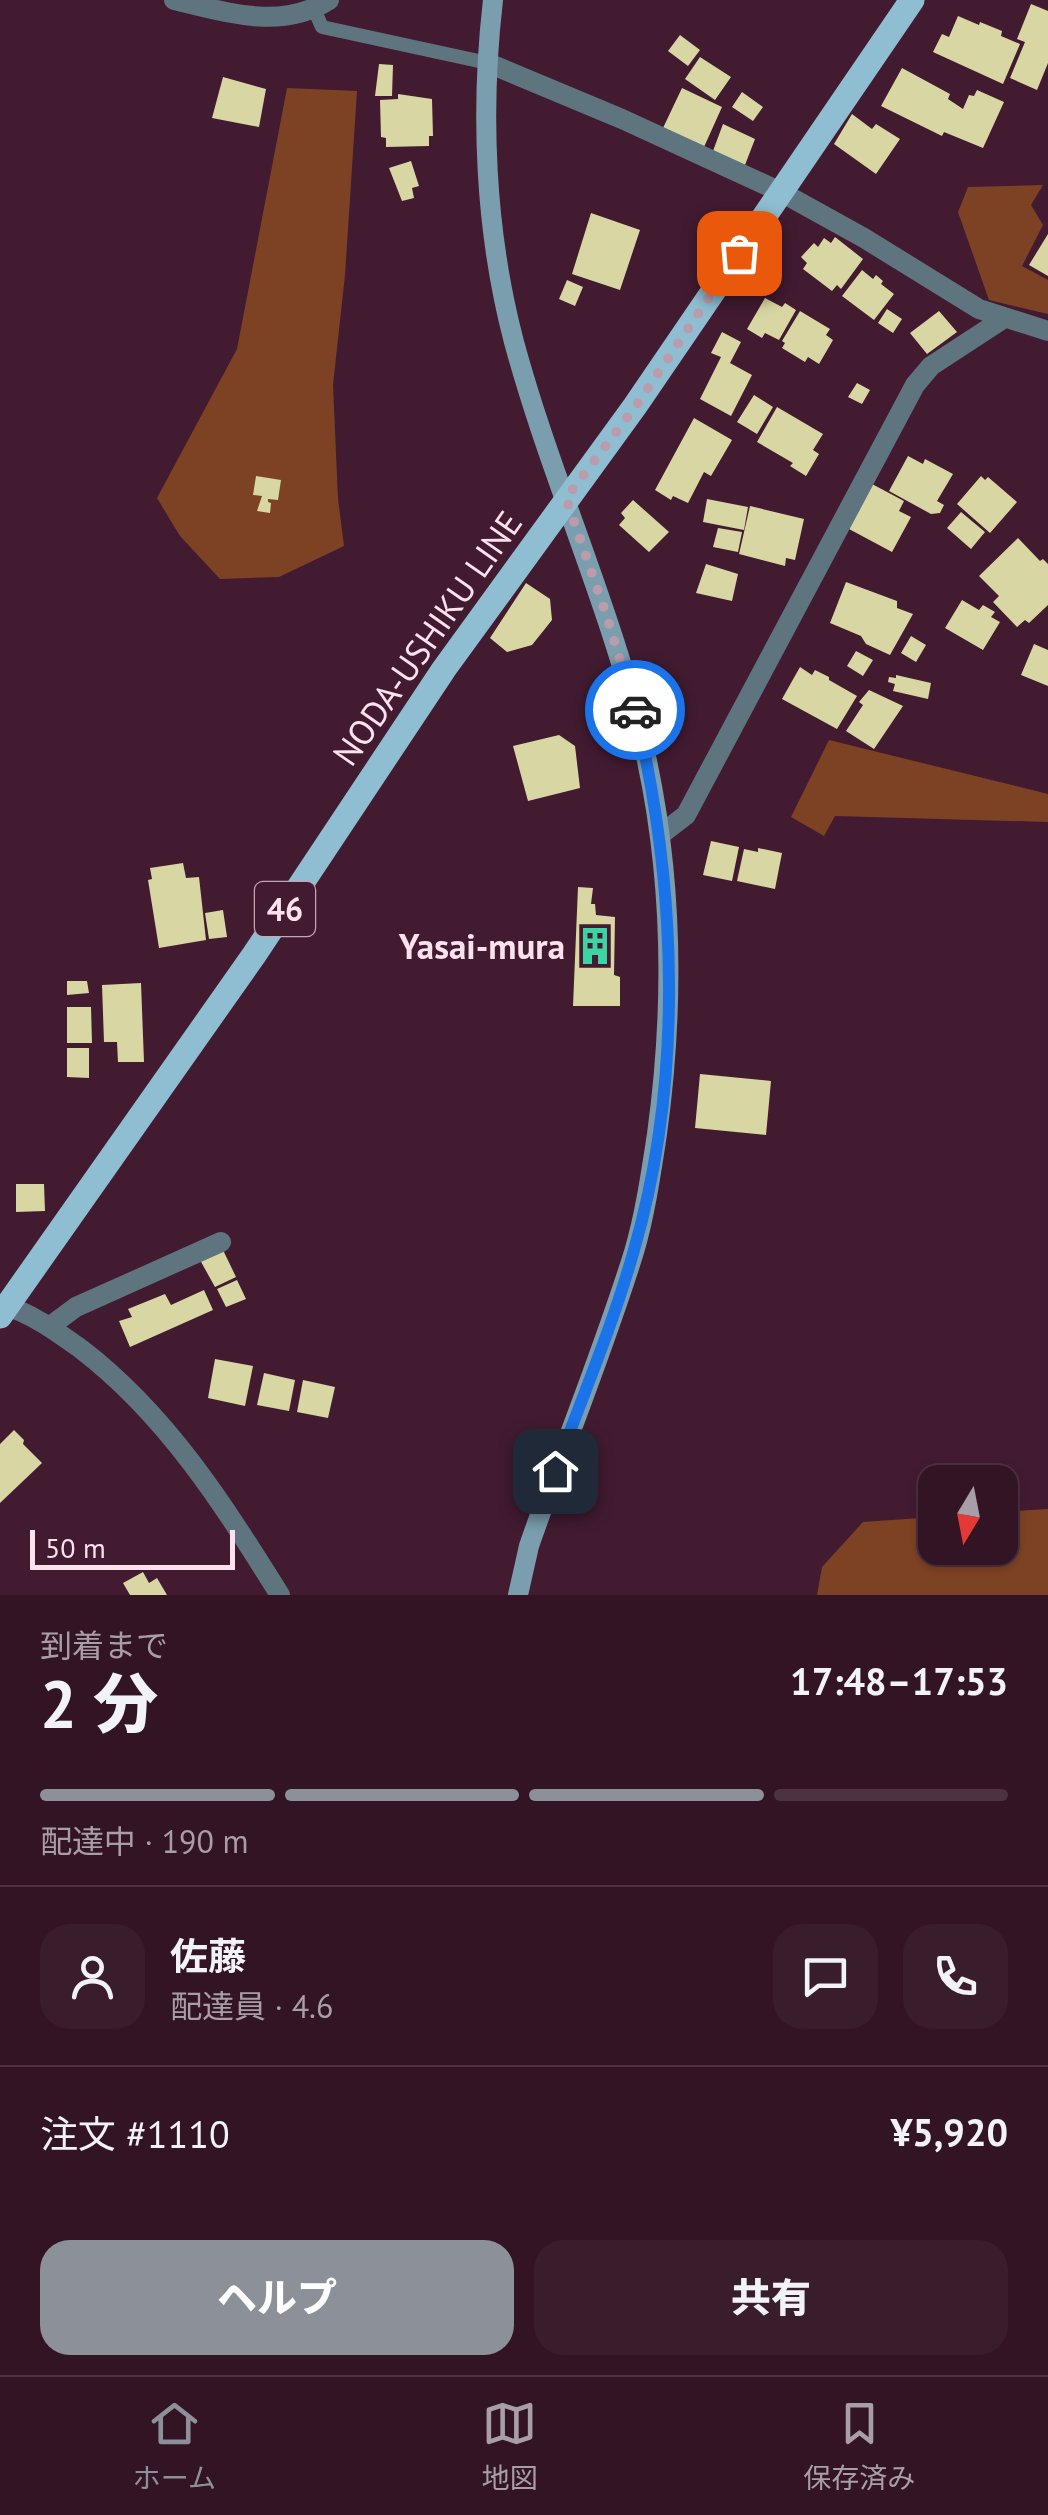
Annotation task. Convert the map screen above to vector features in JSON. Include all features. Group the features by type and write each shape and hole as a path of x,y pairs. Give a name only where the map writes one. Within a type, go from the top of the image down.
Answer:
{"main road":[{"path":"493,0 486,134 500,276 517,350 630,693 660,836 668,918 665,1074 635,1248 529,1546 518,1595"},
{"name":"NODA-USHIKU LINE","path":"3,1309 244,971 444,668 636,406 912,0"}],"street":[{"path":"174,0 266,18 288,17 322,4"},
{"path":"488,63 781,192 980,309 1048,331"},
{"path":"660,836 686,815 915,385 932,366 1003,319"},
{"path":"49,1327 76,1307 220,1242"},
{"path":"3,1309 49,1327 112,1373 168,1430 224,1504 280,1595"}],"lane":[{"path":"322,4 322,27 488,63"}],"shaded area":[{"path":"287,88 357,91 345,275 333,385 344,546 279,577 220,579 180,536 157,498 237,349"},
{"path":"1043,185 1031,205 1043,225 1022,266 1048,280 1048,314 989,300 958,212 968,187"},
{"path":"829,740 1048,794 1048,822 835,816 824,836 791,817"},
{"path":"1048,1509 1048,1595 817,1595 822,1567 863,1522 918,1518 918,1565 1018,1565 1018,1511"}],"building":[{"path":"1031,4 1048,11 1048,63 1037,90 1010,78 1025,42 1017,39"},
{"path":"958,16 1002,31 1001,36 1020,44 1003,84 933,52 942,34 949,37"},
{"path":"680,35 700,50 688,66 668,51"},
{"path":"700,57 731,77 715,100 685,79"},
{"path":"379,64 393,65 392,96 375,96"},
{"path":"902,68 950,94 948,99 963,109 969,95 974,96 977,90 1004,102 983,148 944,132 942,136 881,106"},
{"path":"223,77 266,89 259,127 212,118"},
{"path":"682,88 722,107 704,147 663,128"},
{"path":"742,92 763,107 753,121 732,107"},
{"path":"398,94 432,99 433,136 429,136 429,146 386,147 386,138 381,137 380,100 398,99"},
{"path":"852,114 872,129 876,124 900,139 876,174 834,144"},
{"path":"723,124 755,139 745,165 713,151"},
{"path":"411,161 419,186 412,188 414,198 402,201 389,168"},
{"path":"591,213 640,230 620,290 572,274"},
{"path":"1048,234 1048,276 1029,265"},
{"path":"835,237 863,259 841,289 837,285 832,291 803,269 807,263 801,257 814,243 818,247 824,238 831,243"},
{"path":"862,270 873,279 876,275 894,294 874,320 842,296"},
{"path":"567,280 583,287 575,306 559,299"},
{"path":"765,298 796,310 779,340 765,333 762,338 747,329"},
{"path":"887,309 902,319 893,333 878,323"},
{"path":"800,311 830,329 826,335 833,340 819,364 808,357 805,362 782,348 782,341"},
{"path":"939,311 957,332 927,354 910,333"},
{"path":"722,332 741,342 730,363 752,375 731,416 700,399 721,357 711,353"},
{"path":"857,383 870,390 862,404 848,397"},
{"path":"754,395 773,407 757,434 737,422"},
{"path":"777,407 823,434 813,450 819,454 806,476 790,466 793,463 757,442"},
{"path":"694,418 732,440 711,476 704,472 688,503 673,496 671,500 655,490"},
{"path":"908,456 923,464 925,459 953,474 937,501 944,505 940,513 931,514 889,491"},
{"path":"256,476 281,480 278,500 268,499 270,513 257,511 262,496 253,495"},
{"path":"981,476 985,480 988,477 1017,502 990,533 957,504"},
{"path":"872,484 904,501 899,511 911,517 892,552 849,529"},
{"path":"707,499 748,507 744,530 703,522"},
{"path":"633,500 669,532 649,552 619,525 625,518 621,513"},
{"path":"750,506 804,519 795,560 786,558 785,566 739,554"},
{"path":"961,512 985,532 971,549 947,528"},
{"path":"718,528 742,532 738,552 713,547"},
{"path":"1018,538 1048,564 1048,605 1029,623 1025,620 1017,627 993,602 999,596 979,576"},
{"path":"706,564 738,574 732,601 696,593"},
{"path":"846,582 897,601 897,608 913,614 890,655 866,644 861,636 830,623"},
{"path":"526,583 550,599 552,620 532,645 507,652 490,638"},
{"path":"962,600 979,610 983,605 995,612 991,617 1000,622 983,650 945,628"},
{"path":"911,636 926,645 916,662 901,653"},
{"path":"1034,644 1048,650 1048,686 1021,675"},
{"path":"856,651 873,660 863,676 847,666"},
{"path":"800,667 812,675 815,670 829,677 857,696 837,729 782,699"},
{"path":"889,677 931,683 928,699 893,691 895,684 888,682"},
{"path":"869,690 903,706 874,749 846,731"},
{"path":"559,735 575,746 580,788 528,801 513,746"},
{"path":"711,841 739,847 732,881 703,875"},
{"path":"758,848 782,853 775,889 737,881 744,849 758,852"},
{"path":"183,863 186,878 199,877 206,940 159,948 148,880 152,879 150,868"},
{"name":"Yasai-mura","path":"578,887 593,888 591,904 595,904 596,915 615,917 614,975 620,977 620,1006 573,1006"},
{"path":"223,910 227,937 209,939 205,913"},
{"path":"67,981 87,981 89,993 67,995"},
{"path":"141,983 144,1062 118,1062 117,1042 104,1042 102,985"},
{"path":"67,1007 91,1007 92,1043 67,1043"},
{"path":"67,1048 89,1048 89,1078 67,1077"},
{"path":"700,1074 771,1081 766,1135 695,1128"},
{"path":"16,1184 44,1184 45,1211 16,1212"},
{"path":"223,1250 236,1277 215,1287 200,1260"},
{"path":"237,1280 246,1299 226,1307 217,1289"},
{"path":"204,1290 213,1310 130,1347 119,1321 132,1317 128,1309 165,1294 171,1305"},
{"path":"215,1359 253,1366 245,1406 208,1398"},
{"path":"264,1373 295,1380 289,1411 257,1405"},
{"path":"303,1380 335,1387 328,1418 297,1412"},
{"path":"14,1430 42,1463 0,1503 0,1444"},
{"path":"143,1572 149,1583 157,1578 167,1595 130,1595 123,1583"}],"way so far":[{"path":"635,710 566,498 636,406 739,253"}],"place":[{"name":"Yasai-mura","path":"595,946"}],"route":[{"path":"555,1471 635,1248 665,1074 668,918 660,836 635,710"}]}
